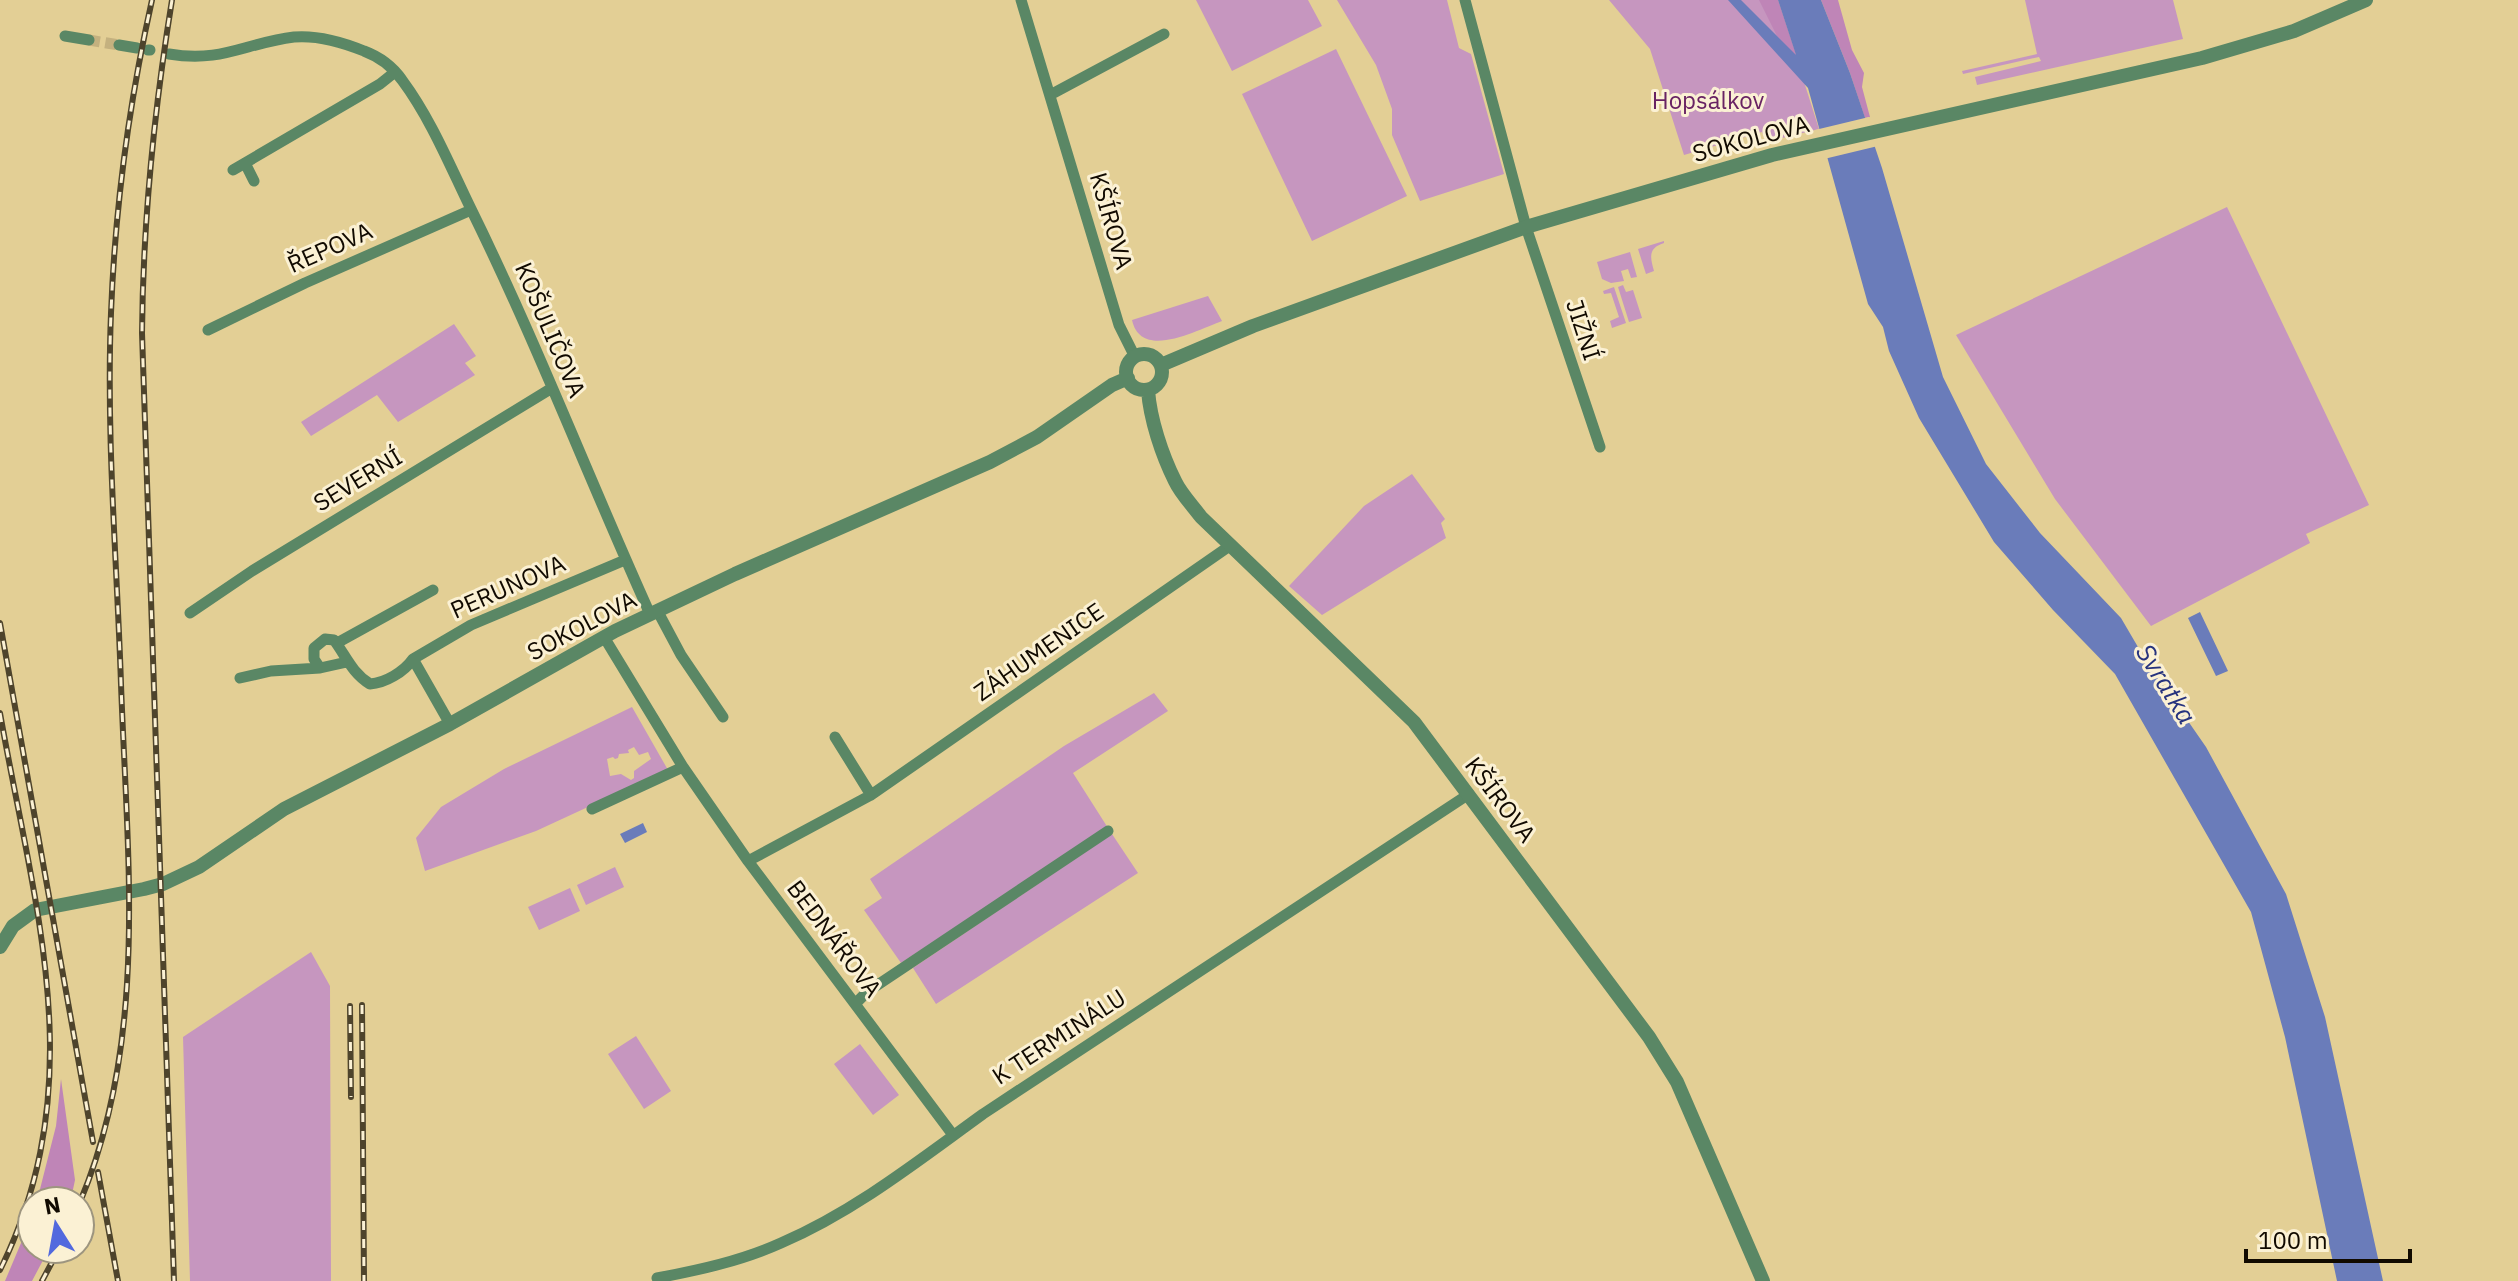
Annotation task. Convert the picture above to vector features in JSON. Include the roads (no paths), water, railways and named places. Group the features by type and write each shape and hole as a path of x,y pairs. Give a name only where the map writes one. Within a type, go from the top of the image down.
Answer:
{"street":[{"name":"KŠÍROVA","path":"1021,0 1119,325 1135,357"},
{"name":"JIŽNÍ","path":"1465,0 1526,227 1600,447"},
{"name":"SOKOLOVA","path":"1161,365 1253,326 1526,227 1730,165 2202,58 2294,31 2366,0"},
{"path":"1050,95 1164,34"},
{"path":"65,36 89,40"},
{"name":"KOŠULIČOVA","path":"169,54 210,57 275,41 308,37 366,52 395,72 426,119 512,293 625,560 654,612"},
{"path":"119,45 145,49"},
{"path":"233,170 380,84 395,72"},
{"path":"245,163 254,181"},
{"name":"ŘEPOVA","path":"208,330 291,289 471,210"},
{"path":"1151,356 1161,365 1161,379 1148,390 1134,386 1128,378 1129,364 1135,357 1151,356"},
{"name":"SOKOLOVA","path":"0,947 20,919 35,910 144,889 187,873 284,809 450,724 604,637 990,462 1037,437 1112,385 1128,378"},
{"name":"SEVERNÍ","path":"190,613 252,571 552,388"},
{"name":"KŠÍROVA","path":"1148,390 1152,414 1175,483 1201,517 1399,706 1469,794 1649,1037 1677,1082 1763,1281"},
{"name":"ZÁHUMENICE","path":"748,861 871,795 1231,545"},
{"name":"PERUNOVA","path":"337,643 347,662 366,683 374,685 407,668 413,659 471,625 625,560"},
{"path":"320,668 314,659 314,648 325,639 337,643 433,590"},
{"path":"654,612 723,717"},
{"name":"BEDNÁŘOVA","path":"604,637 683,767 748,861 953,1135"},
{"path":"413,659 450,724"},
{"path":"240,678 347,662"},
{"path":"835,737 871,795"},
{"path":"592,809 683,767"},
{"name":"K TERMINÁLU","path":"657,1278 720,1265 793,1238 830,1219 1469,794"},
{"path":"856,1003 867,992 1108,831"}],"water":[{"path":"1728,0 1741,0 1796,55 1778,0 1821,0 1882,168 1943,377 1986,464 2040,533 2121,618 2145,659 2206,747 2286,894 2325,1017 2383,1281 2337,1281 2285,1037 2251,912 2115,674 2053,610 1994,542 1919,418 1889,351 1883,327 1868,304 1808,88"},
{"path":"2200,612 2228,671 2216,676 2188,618"},
{"path":"643,823 647,832 625,843 620,834"}],"tunnel":[{"path":"89,40 119,45"}],"railway":[{"path":"86,1185 102,1140 116,1076 125,1012 129,946 127,815 111,452 111,313 124,156 152,0"},
{"path":"172,0 151,166 142,333 174,1281"},
{"path":"0,623 93,1142"},
{"path":"0,713 39,925 48,994 50,1062 44,1131 28,1200 0,1270"},
{"path":"362,1005 364,1281"},
{"path":"350,1006 351,1097"},
{"path":"98,1172 118,1281"},
{"path":"42,1281 50,1265"}],"park label":[{"name":"Hopsálkov","path":"1708,101"}],"water label":[{"name":"Svratka","path":"2166,684"}]}
